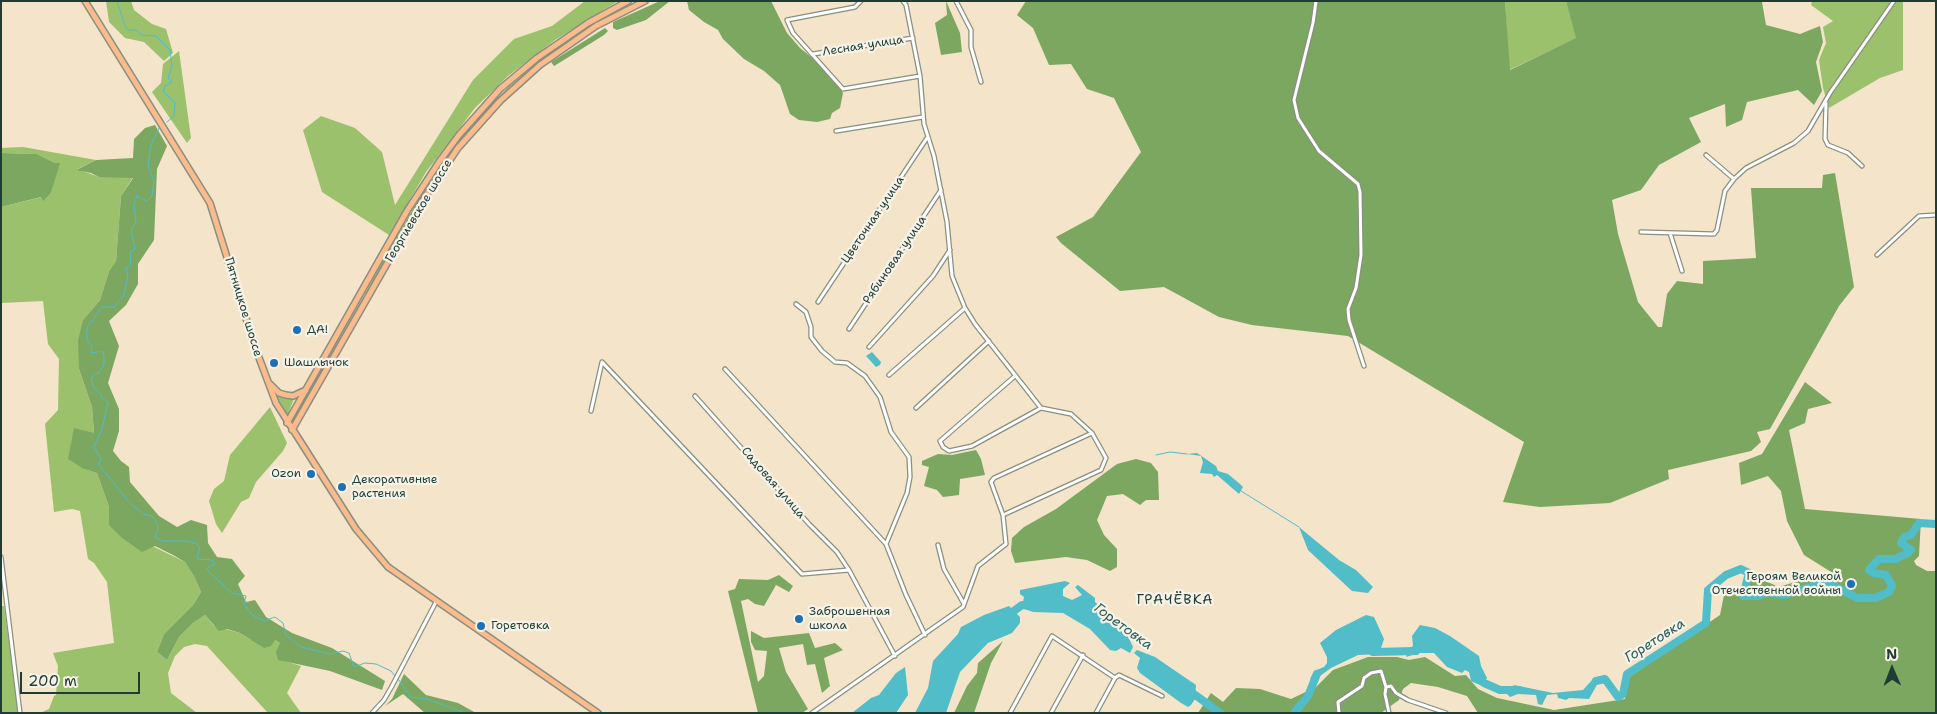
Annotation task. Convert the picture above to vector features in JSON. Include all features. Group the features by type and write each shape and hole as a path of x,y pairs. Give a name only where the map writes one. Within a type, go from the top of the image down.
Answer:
{"main road":[{"name":"Пятницкое шоссе","path":"85,1 210,203 266,380 287,423 372,552 388,567 436,602 598,713"},
{"name":"Георгиевское шоссе","path":"287,423 407,211 459,135 500,89 537,58 588,23 628,1"},
{"name":"Георгиевское шоссе","path":"292,430 418,208 458,148 500,102 540,65 596,26 645,1"},
{"path":"266,380 274,390 286,395 293,396 308,388"}],"street":[{"path":"861,1 855,7 787,20 793,33 843,89 920,76"},
{"path":"903,1 906,5 920,76 923,118 941,190 952,276 965,308 1041,408 1071,414 1092,432 1106,458 1101,470 1003,515"},
{"path":"956,1 970,30 970,47 981,82"},
{"path":"1316,1 1314,23 1294,100 1298,118 1319,151 1358,184 1360,192 1361,255 1356,288 1348,309 1349,320 1364,366"},
{"path":"1641,232 1714,234 1718,230 1724,191 1746,168 1794,143 1808,130 1894,1"},
{"name":"Лесная улица","path":"812,54 913,38"},
{"path":"1826,103 1825,139 1828,145 1848,152 1862,166"},
{"path":"836,131 923,118"},
{"name":"Цветочная улица","path":"818,302 928,138"},
{"path":"1706,155 1734,179"},
{"name":"Рябиновая улица","path":"849,329 941,190"},
{"path":"1878,256 1919,216 1936,215"},
{"path":"1670,233 1682,271"},
{"path":"869,347 933,276 950,250"},
{"path":"796,304 806,312 811,326 811,337 822,351 835,362 847,363 865,376 880,397 890,432 909,458 910,477 907,493 886,544"},
{"path":"889,375 965,308"},
{"path":"916,408 989,342"},
{"path":"591,411 602,362 802,574 849,570"},
{"path":"725,369 886,544 906,595 925,635"},
{"path":"1015,376 940,441 949,451 972,446 1041,408"},
{"name":"Садовая улица","path":"695,396 809,524 837,552 849,570 895,656"},
{"path":"812,713 925,635 964,604 978,566 1006,544 1003,515 991,482 994,478 1092,432"},
{"path":"938,545 944,570 964,604"},
{"path":"1,557 20,713"},
{"path":"372,713 384,700 436,602"},
{"path":"1010,713 1052,636 1115,678"},
{"path":"1051,713 1083,655"},
{"path":"1339,713 1338,702 1362,686 1364,678 1371,673 1381,671 1386,688 1389,713"},
{"path":"1096,713 1115,678 1119,675 1162,696"},
{"path":"1386,688 1391,686 1396,693 1408,700 1434,711 1446,713"}],"green space":[{"path":"106,1 131,1 134,10 152,24 166,29 173,53 164,61 144,42 125,38 109,22"},
{"path":"585,1 618,1 555,40 508,76 475,108 426,172 389,235 322,192 303,130 321,116 355,128 382,152 395,205 473,80 514,39 552,26"},
{"path":"660,1 670,1 646,20 617,30 613,28 613,22"},
{"path":"687,1 771,1 787,33 800,48 825,68 838,84 843,93 840,108 832,113 830,119 817,122 799,120 790,114 780,85 764,71 744,59 723,39 718,30 689,10"},
{"path":"946,1 960,33 962,52 941,55 935,23 947,15"},
{"path":"1026,1 1505,1 1510,70 1576,38 1566,1 1762,2 1766,25 1800,34 1820,26 1823,42 1816,62 1822,91 1814,105 1798,90 1747,102 1742,120 1726,127 1725,104 1689,118 1701,142 1659,165 1641,190 1612,200 1618,234 1638,302 1658,327 1662,327 1667,294 1677,281 1703,284 1703,261 1756,258 1751,188 1822,188 1823,175 1835,173 1854,287 1839,306 1770,429 1757,432 1761,442 1751,451 1668,470 1669,479 1610,503 1540,507 1503,502 1524,442 1348,336 1252,325 1219,317 1164,287 1120,291 1061,243 1056,237 1093,217 1141,152 1114,98 1087,89 1071,64 1049,65 1033,28 1017,15"},
{"path":"1505,1 1566,1 1577,38 1509,70"},
{"path":"1812,1 1903,1 1903,70 1880,78 1829,108 1823,88 1819,60 1826,43 1823,27 1833,21 1811,5"},
{"path":"605,18 540,62 509,88 463,138 425,191 451,149 507,88 556,49"},
{"path":"605,28 608,31 604,35 554,66 551,62"},
{"path":"179,51 191,138 187,143 152,92 161,83 163,64"},
{"path":"155,125 167,146 157,169 154,240 138,264 138,284 126,305 109,321 119,346 108,383 119,409 119,431 113,451 129,467 130,482 159,516 177,527 191,520 207,525 208,543 217,557 232,559 245,576 238,584 246,602 255,600 266,617 292,633 332,648 385,681 382,690 330,671 278,660 276,652 280,643 275,640 271,646 264,648 240,633 227,629 219,631 205,615 193,623 179,637 167,660 157,652 164,634 193,605 201,592 195,578 185,562 173,555 155,546 142,552 122,538 109,525 109,507 97,473 84,469 68,459 74,428 94,433 92,407 79,369 78,341 83,320 100,300 109,271 116,261 121,196 133,178 99,177 76,170 96,160 133,158 134,139 145,128"},
{"path":"23,147 96,160 77,169 99,177 133,177 121,196 116,261 109,271 100,300 83,320 79,369 92,407 94,433 84,469 97,473 109,507 109,525 185,562 201,592 193,605 164,634 157,652 167,660 179,637 193,623 205,615 214,626 240,633 251,640 275,640 280,643 278,659 301,666 287,693 301,713 268,713 207,646 195,644 184,647 175,656 168,673 171,693 197,713 40,713 49,709 56,695 58,666 53,653 114,643 107,582 94,563 88,559 80,511 72,509 54,512 45,424 58,410 59,359 48,344 43,301 1,303 1,207 42,197 43,200 51,193 59,163 55,163 37,154 1,153 1,148"},
{"path":"1,153 37,154 55,163 60,163 51,193 43,201 41,197 1,207"},
{"path":"420,198 367,294 365,294 397,234"},
{"path":"361,301 361,303 330,356 330,355"},
{"path":"1805,382 1832,403 1808,409 1805,423 1789,430 1805,509 1921,519 1919,556 1914,561 1916,565 1927,571 1936,571 1936,713 1478,713 1467,696 1438,687 1411,683 1403,689 1399,700 1381,713 1198,713 1211,693 1223,702 1236,688 1260,689 1291,699 1316,687 1333,670 1368,657 1397,657 1409,660 1425,657 1455,676 1466,675 1478,689 1497,698 1554,710 1625,699 1628,678 1720,615 1724,595 1749,585 1751,575 1779,587 1798,581 1824,581 1833,586 1836,575 1804,555 1787,521 1781,491 1768,476 1741,485 1739,463 1762,454"},
{"path":"276,395 294,399 288,414 286,413"},
{"path":"270,407 287,443 283,451 256,482 249,498 241,502 222,533 216,524 209,501 214,489 224,481 230,455"},
{"path":"976,450 981,459 985,475 960,479 959,495 943,497 937,490 924,486 929,467 922,465 922,461 938,454 952,455"},
{"path":"1136,459 1151,463 1158,472 1159,500 1146,500 1140,505 1123,494 1107,496 1097,520 1104,535 1117,549 1117,567 1110,571 1087,560 1066,557 1015,563 1011,551 1012,538 1024,527 1056,509 1117,464"},
{"path":"779,575 793,586 789,592 776,585 764,606 755,604 748,599 741,601 758,682 764,676 767,651 755,650 751,642 751,631 764,638 809,633 815,648 835,643 843,650 824,658 830,686 822,693 815,664 807,665 803,644 779,648 786,672 808,709 802,713 758,713 728,591 735,589 739,579 768,580"},
{"path":"1,606 4,606 19,713 1,713"},
{"path":"1003,641 991,663 974,713 954,713 967,686 977,673 978,663"},
{"path":"404,674 426,695 458,703 476,713 425,713 403,694 385,706 392,699"}],"water":[{"path":"872,352 881,362 876,367 866,356"},
{"path":"1197,453 1216,466 1218,471 1228,474 1240,484 1243,487 1239,494 1217,475 1214,477 1212,474 1200,473 1203,462 1201,456 1187,454"},
{"path":"1299,527 1339,560 1356,570 1373,587 1368,593 1352,591 1308,550"},
{"path":"1065,581 1070,583 1063,589 1063,596 1072,600 1082,595 1075,587 1078,585 1095,598 1095,602 1125,630 1133,647 1130,653 1121,648 1116,651 1110,650 1090,629 1063,613 1033,612 1022,608 1024,597 1020,594 1020,590"},
{"path":"1009,606 1020,617 1020,623 1012,633 988,643 960,672 946,713 915,713 928,688 933,661 958,634 961,627 984,615"},
{"path":"1366,615 1374,617 1384,639 1381,648 1382,654 1358,655 1331,668 1313,681 1310,679 1314,671 1324,667 1327,663 1327,657 1320,643 1336,630"},
{"path":"1420,625 1435,628 1479,656 1481,666 1487,678 1482,686 1471,681 1469,672 1465,670 1462,673 1447,667 1434,653 1419,653 1406,657 1408,649 1413,646 1412,636"},
{"path":"1137,650 1155,657 1196,685 1195,699 1191,705 1188,707 1181,703 1140,673 1137,668 1140,658 1134,653"},
{"path":"905,667 908,695 896,713 852,713 871,698 879,695 896,673"},
{"path":"1605,677 1603,681 1599,681 1589,699 1569,698 1566,700 1558,698 1557,694 1547,695 1542,705 1538,704 1536,695 1518,694 1510,697 1507,694 1514,685 1553,693 1583,690 1593,679"}],"waterway":[{"name":"Горетовка","path":"117,1 128,30 137,30 141,35 156,36 170,50 172,66 168,78 172,82 165,86 163,91 175,103 174,116 167,122"},
{"name":"Горетовка","path":"159,128 151,145 148,166 154,181 152,196 147,201 137,196 134,204 136,223 131,230 135,248 130,253 131,265 126,268 128,275 124,295 114,307 102,307 87,328 87,339 92,347 91,353 103,351 104,355 104,364 99,373 94,374 91,379 94,388 108,402 102,429 94,447 101,459 98,464 130,503 143,514 152,516 157,523 158,530 154,537 163,541 188,541 197,544 200,548 197,559 212,560 215,564 207,568 210,573 232,593 246,596 244,603 251,614 264,621 275,617 283,623 286,635 301,647 330,654 343,651 349,653 354,667 365,663 376,664 391,671 395,676"},
{"path":"1156,455 1170,452 1187,454"},
{"path":"1241,491 1299,527"},
{"name":"Горетовка","path":"1596,681 1605,679 1618,697 1623,694 1627,674 1706,623 1708,590 1726,575 1741,569 1749,573 1743,596 1758,596 1767,592 1784,595 1827,582 1857,598 1875,598 1889,592 1892,586 1886,575 1869,570 1879,559 1895,559 1908,553 1911,550 1901,543 1904,537 1911,535 1919,523 1936,524"},
{"name":"Горетовка","path":"1007,616 1022,605 1032,606"},
{"name":"Горетовка","path":"1373,652 1416,651"},
{"name":"Горетовка","path":"1294,713 1308,696 1317,674"},
{"name":"Горетовка","path":"1477,676 1484,683 1500,690 1519,690"},
{"name":"Горетовка","path":"398,679 411,697 427,699 465,713"},
{"name":"Горетовка","path":"1187,689 1220,713"}],"place":[{"name":"ДА!","path":"297,330"},
{"name":"Шашлычок","path":"274,363"},
{"name":"Ozon","path":"311,474"},
{"name":"Декоративные растения","path":"342,487"},
{"name":"Героям Великой Отечественной войны","path":"1851,584"},
{"name":"Заброшенная школа","path":"799,619"},
{"name":"Горетовка","path":"481,626"}],"district":[{"name":"ГРАЧЁВКА","path":"1175,600"}]}
